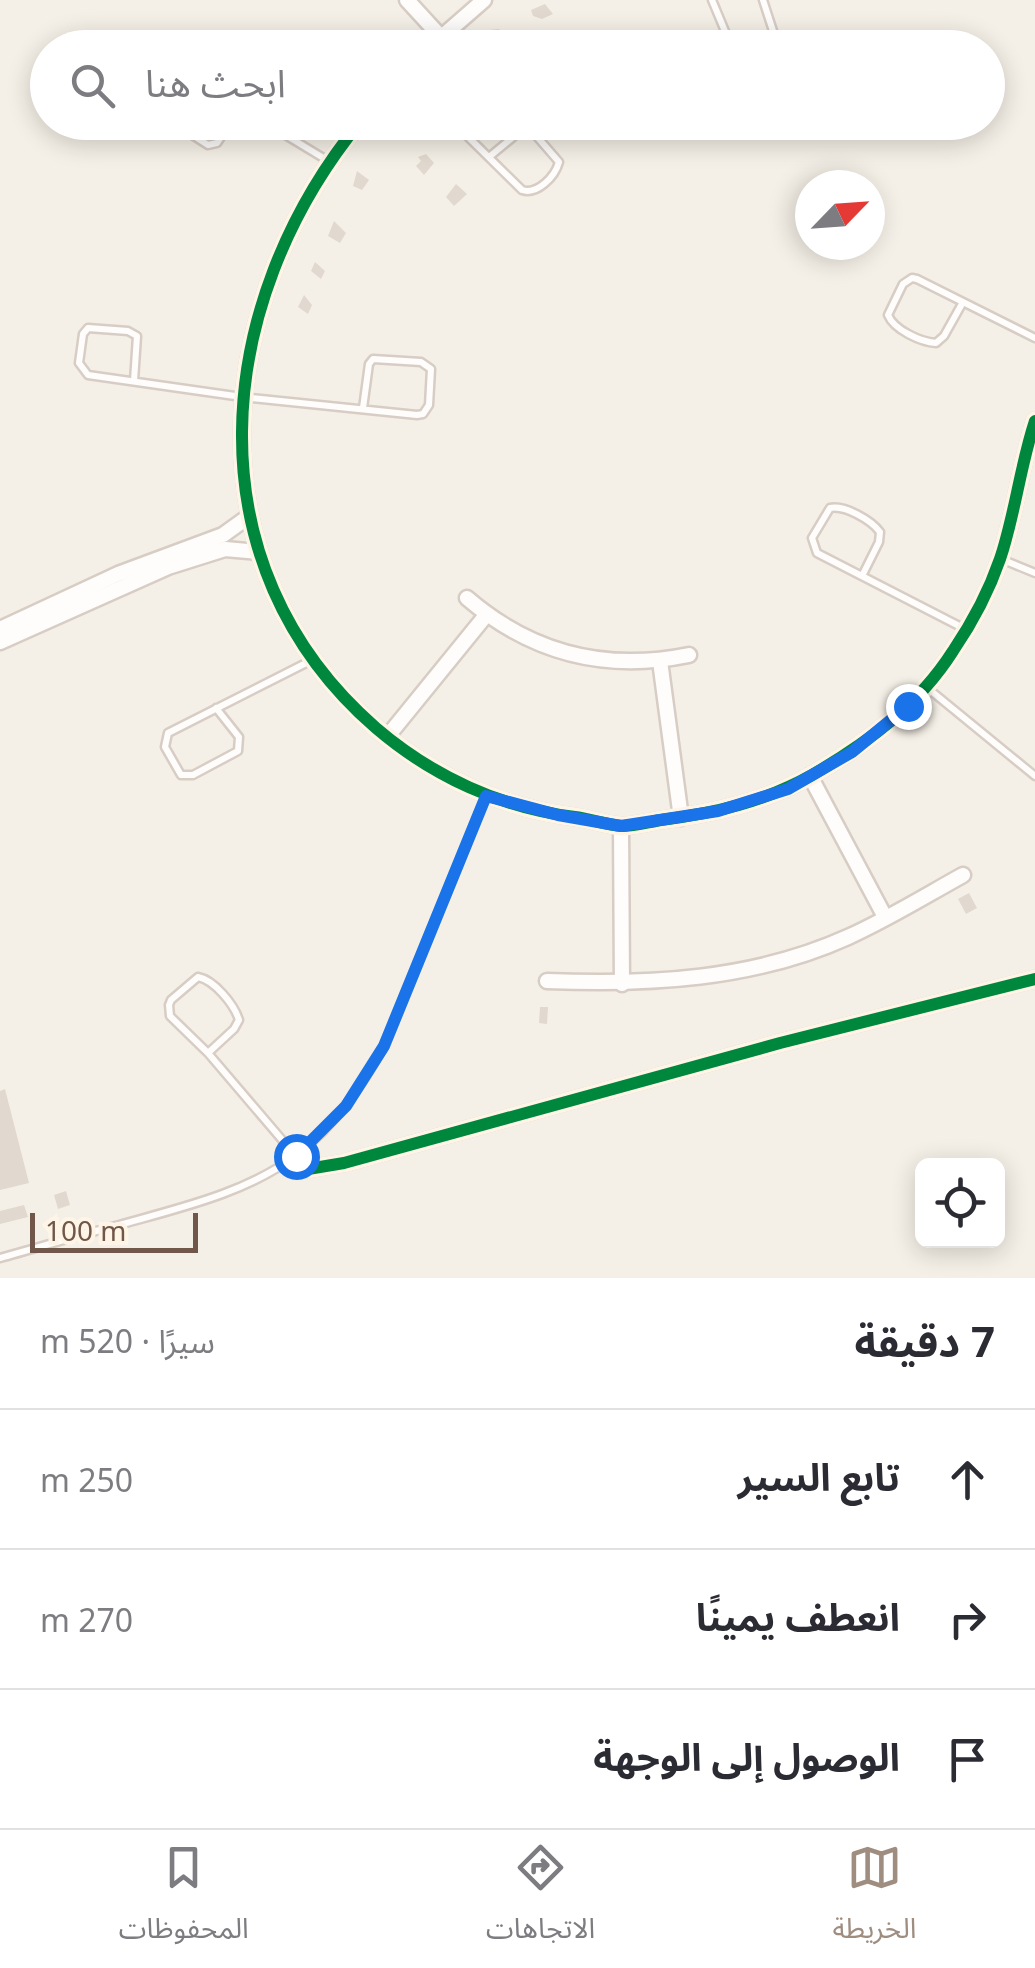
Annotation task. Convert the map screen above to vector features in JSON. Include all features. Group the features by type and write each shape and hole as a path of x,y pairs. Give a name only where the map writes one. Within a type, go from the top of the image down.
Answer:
{"street":[{"path":"407,0 426,30"},
{"path":"448,30 484,0"},
{"path":"347,140 304,206 282,251 250,346 242,396 242,463 248,517 281,607 312,660 387,738 451,779 486,796 621,826 753,802 788,789 852,752 908,706 951,656 966,630 1000,559 1035,421"},
{"path":"0,642 190,554 248,517"},
{"path":"0,629 118,574 190,554 226,549 258,552"},
{"path":"467,598 517,635 586,660 623,663 689,655"},
{"path":"387,738 486,614"},
{"path":"660,661 681,818"},
{"path":"810,776 886,918"},
{"path":"621,826 622,984"},
{"path":"547,980 622,984 687,980 742,970 848,938 963,874"},
{"path":"296,1156 308,1169 344,1162 1035,978"}],"lane":[{"path":"763,0 773,30"},
{"path":"714,1 725,30"},
{"path":"293,140 331,163"},
{"path":"471,140 526,192 536,190 559,166 556,156 541,140"},
{"path":"488,157 509,140"},
{"path":"962,302 944,336 936,343 894,326 888,315 902,284 912,278 962,302 1035,338"},
{"path":"134,381 137,336 128,331 88,328 83,334 79,363 83,372 134,381 242,396 422,414 429,405 429,366 373,358 363,408"},
{"path":"862,576 880,532 874,524 842,508 830,508 812,538 813,549 862,576 966,630"},
{"path":"1000,559 1035,573"},
{"path":"216,708 239,737 240,747 234,754 192,775 181,775 164,746 165,737 216,708 312,660"},
{"path":"924,686 1035,776"},
{"path":"0,1258 206,1200 296,1156 346,1106 384,1046 486,796"},
{"path":"208,1053 239,1020 210,982 198,978 172,1000 168,1010 296,1156"}],"building":[{"path":"545,4 553,14 542,19 533,16 531,10"},
{"path":"426,154 434,163 424,175 416,166 421,161 418,157"},
{"path":"357,171 369,180 362,190 353,186"},
{"path":"456,184 467,194 454,206 446,197"},
{"path":"334,221 346,233 340,243 328,236"},
{"path":"315,262 325,271 321,279 311,271"},
{"path":"304,295 312,305 308,314 298,307"},
{"path":"969,893 977,908 966,914 958,899"},
{"path":"540,1007 548,1007 547,1024 539,1023"},
{"path":"5,1089 29,1183 0,1190 0,1091"},
{"path":"66,1191 70,1205 58,1209 54,1195"},
{"path":"24,1205 28,1217 0,1224 0,1211"}],"cycle path":[{"path":"347,140 310,193 274,270 250,350 242,432 249,512 273,590 315,663 376,728 398,745 444,775 494,798 548,813 627,826 701,814 739,805 794,784 872,736 908,706 939,671 985,595 1010,525 1035,421"},
{"path":"296,1156 308,1169 344,1163 780,1043 1035,979"}],"route":[{"path":"296,1156 346,1106 384,1046 486,796 621,826 718,811 788,789 852,752 908,706"}]}
